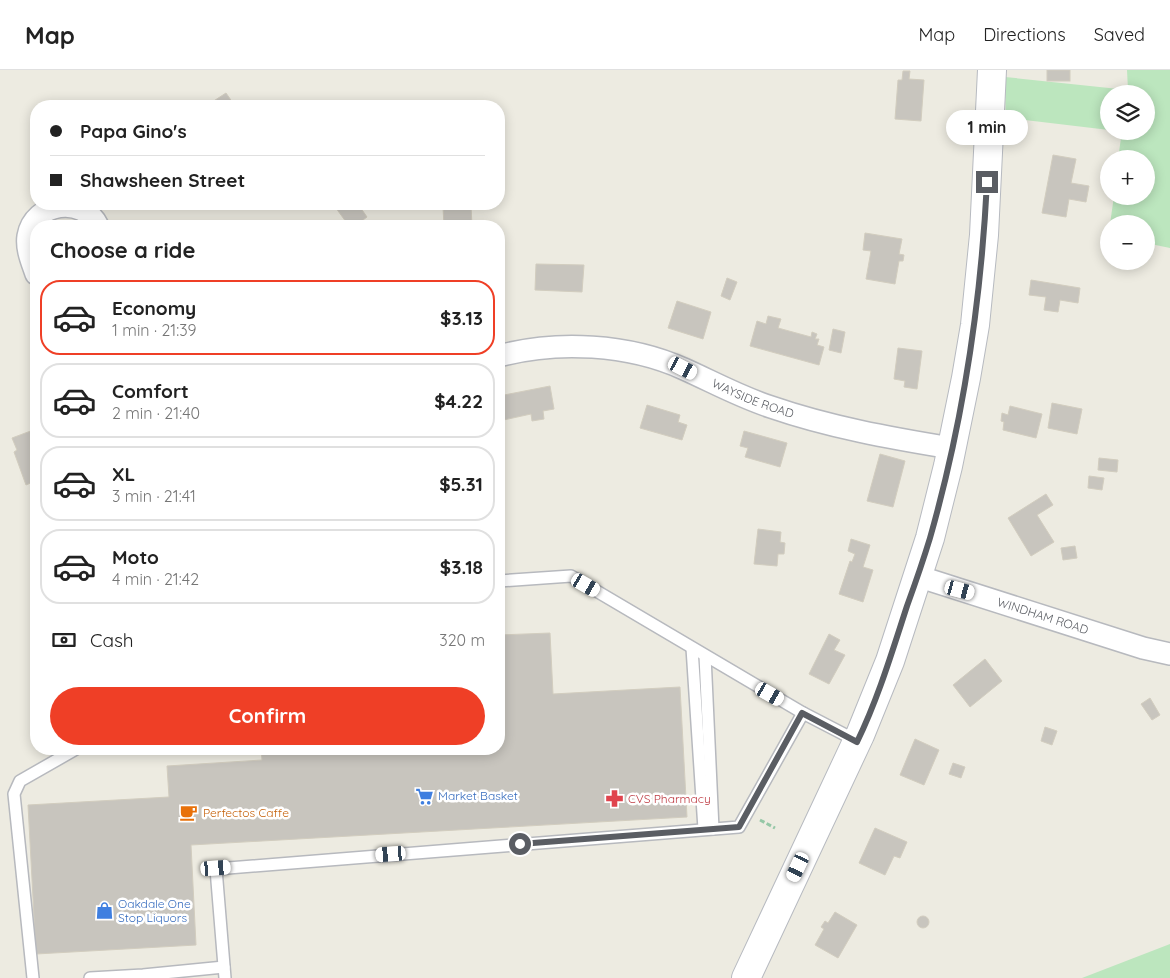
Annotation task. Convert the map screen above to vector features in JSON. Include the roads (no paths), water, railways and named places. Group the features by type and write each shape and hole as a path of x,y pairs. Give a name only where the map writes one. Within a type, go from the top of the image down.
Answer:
{"main road":[{"path":"742,978 857,742 890,661 930,538 966,378 978,298 984,235 992,70"}],"street":[{"path":"36,220 48,210"},
{"path":"81,210 89,214 94,220"},
{"path":"30,230 28,249 30,255"},
{"name":"WAYSIDE ROAD","path":"505,355 524,350 566,347 610,348 646,355 683,368 721,388 770,407 891,438 951,448"},
{"name":"WINDHAM ROAD","path":"917,576 1120,641 1170,654"}],"lane":[{"path":"505,581 571,576 802,713 857,742"},
{"path":"692,648 708,829"},
{"path":"705,656 708,829"},
{"path":"224,973 216,868 739,827 802,713"},
{"path":"33,978 14,794 20,781 66,755"},
{"path":"90,978 224,973"},
{"path":"215,978 224,973"}],"place":[{"name":"Market Basket","path":"424,796"},
{"name":"CVS Pharmacy","path":"614,799"},
{"name":"Perfectos Caffe","path":"189,813"},
{"name":"Oakdale One Stop Liquors","path":"104,911"}]}
